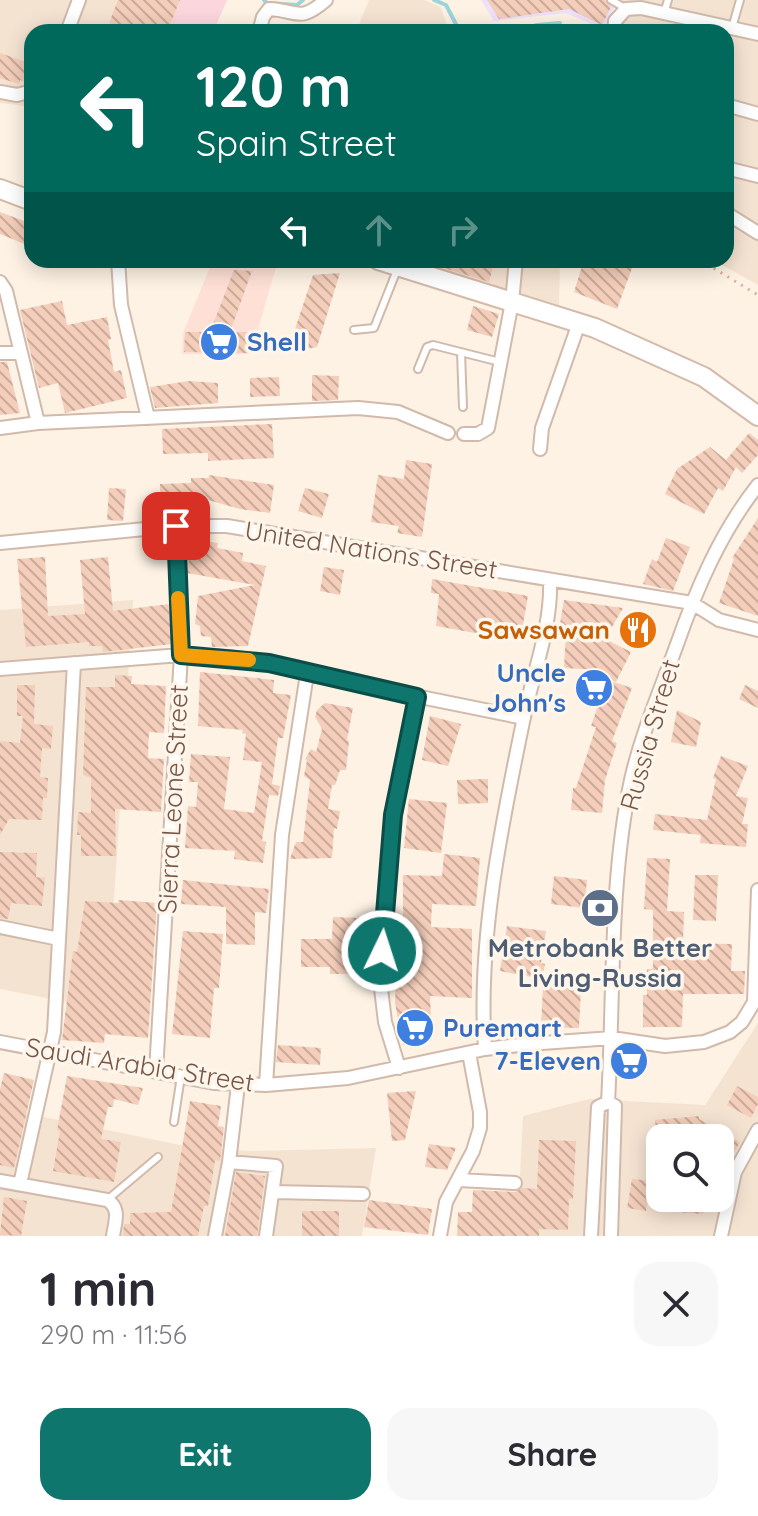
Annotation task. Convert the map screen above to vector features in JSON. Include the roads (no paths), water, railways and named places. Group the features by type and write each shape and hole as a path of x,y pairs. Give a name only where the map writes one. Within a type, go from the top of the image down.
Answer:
{"main road":[{"path":"0,189 24,198"},
{"path":"406,268 579,323 704,377 758,416"}],"street":[{"path":"70,24 79,0"},
{"path":"261,24 269,9 303,15 326,0"},
{"path":"615,24 626,9 666,7 719,24"},
{"path":"734,28 758,34"},
{"path":"0,92 24,93"},
{"path":"734,107 758,114"},
{"path":"734,170 758,176"},
{"path":"734,218 758,233"},
{"path":"119,268 121,305 148,418"},
{"path":"464,434 478,434 488,428 512,302 515,268"},
{"path":"0,282 6,291 38,423"},
{"path":"540,449 542,428 579,323"},
{"path":"0,353 21,353"},
{"path":"0,428 38,423 358,408 398,412 448,433"},
{"name":"Russia Street","path":"611,1236 615,1106 608,1102 617,901 627,803 644,736 692,603 738,511 758,485"},
{"name":"United Nations Street","path":"0,543 176,526 227,526 692,603 719,620 758,630"},
{"name":"Sierra Leone Street","path":"156,1071 181,655 176,526"},
{"path":"485,1049 482,993 485,952 524,718 550,606 550,580"},
{"path":"0,669 181,655 249,660 524,718"},
{"path":"20,1184 50,1052 56,1007 74,663"},
{"path":"266,1085 283,822 307,674"},
{"path":"399,1068 385,1022 380,980 393,815 417,697"},
{"name":"Saudi Arabia Street","path":"0,1042 181,1076 238,1085 266,1085 319,1082 485,1049 612,1038 665,1046 704,1042 716,1039 742,1022 754,1002 758,890"},
{"path":"0,927 59,939"},
{"path":"440,1236 446,1202 477,1141 480,1128 469,1053"},
{"path":"215,1236 229,1162 238,1085"},
{"path":"591,1236 598,1107 608,1102"},
{"path":"721,1236 735,1172 758,1130"},
{"path":"229,1162 275,1164 277,1169 266,1236"},
{"path":"459,1180 515,1183"},
{"path":"0,1181 107,1200 114,1204 117,1212 113,1236"},
{"path":"274,1192 363,1194"}],"lane":[{"path":"611,0 626,9"},
{"path":"733,24 740,0"},
{"path":"354,330 374,328 386,268"},
{"path":"418,369 427,347 433,345 500,362"},
{"path":"461,352 463,407"},
{"path":"174,1122 181,1076"},
{"path":"107,1200 158,1157"}],"waterway":[{"path":"264,0 267,3 297,5 303,0"},
{"path":"434,0 446,5 456,24"},
{"path":"548,24 560,23"}],"place":[{"name":"Shell","path":"219,342"},
{"name":"Sawsawan","path":"638,630"},
{"name":"Uncle John's","path":"594,688"},
{"name":"Metrobank Better Living-Russia","path":"600,908"},
{"name":"Puremart","path":"415,1028"},
{"name":"7-Eleven","path":"629,1061"}]}
